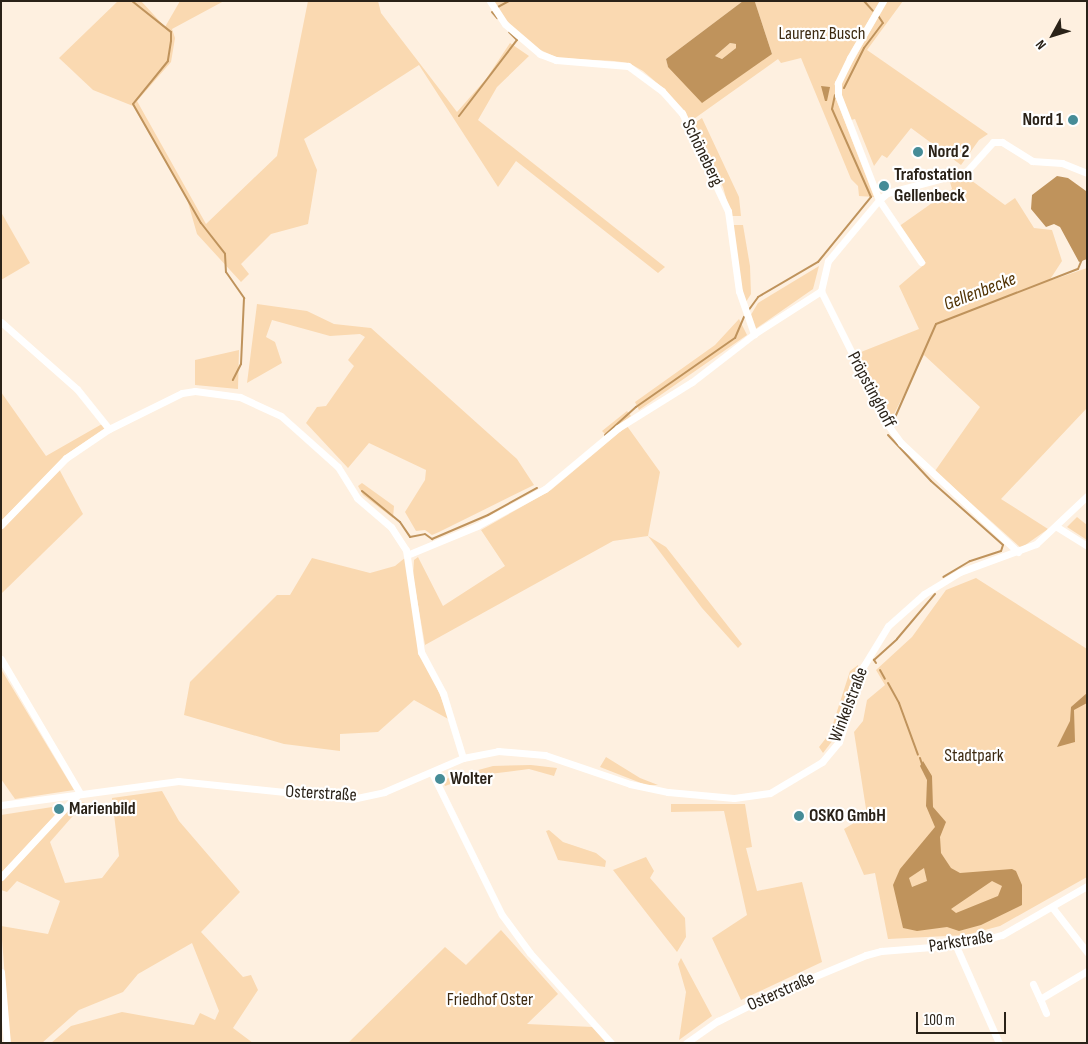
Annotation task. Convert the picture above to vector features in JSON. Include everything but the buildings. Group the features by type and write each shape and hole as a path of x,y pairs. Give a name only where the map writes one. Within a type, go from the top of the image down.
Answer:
{"street":[{"name":"Schöneberg","path":"490,1 505,24 540,54 556,60 628,66 662,91 682,113 728,211 739,291 754,334"},
{"path":"883,1 850,58 838,88 847,120 879,200 921,262"},
{"path":"407,554 477,526 545,489 618,428 692,382 754,334 822,291 828,261 887,193 966,172 993,142 1002,142 1032,161 1062,163 1087,173"},
{"name":"Pröpstinghoff","path":"822,291 888,425 901,443 1018,552"},
{"path":"1,322 77,389 110,429"},
{"path":"1,525 66,458 110,429 182,393 195,391 240,398 281,416 313,441 338,467 357,498 391,527 407,554 421,652 443,693 463,758"},
{"name":"Winkelstraße","path":"432,773 463,758 498,752 545,754 630,784 668,792 734,798 770,793 816,766 839,742 863,667 888,626 924,594 960,572 1036,544 1087,496"},
{"path":"1057,526 1087,546"},
{"path":"1,659 80,793 1,877"},
{"path":"432,773 502,915 530,953 611,1043"},
{"name":"Osterstraße","path":"1,805 178,781 352,799 384,792 432,773"},
{"name":"Parkstraße","path":"881,951 956,946 1002,935 1087,886"},
{"path":"1052,907 1087,952"},
{"path":"956,946 1000,1043"},
{"name":"Osterstraße","path":"686,1043 718,1021 770,995 881,951"},
{"path":"1040,999 1087,971"},
{"path":"1,972 7,1043"},
{"path":"1033,984 1046,1013"}],"green space":[{"path":"118,1 141,1 165,27 180,1 224,1 172,29 175,38 171,62 137,101 206,224 277,156 308,1 378,1 381,13 457,112 486,79 510,43 529,56 497,87 478,120 665,267 658,273 516,161 498,187 419,65 304,139 317,170 308,224 271,234 241,264 249,274 241,282 197,234 187,199 133,106 93,90 59,58"},
{"name":"Laurenz Busch","path":"492,1 743,1 666,59 668,67 772,54 755,2 747,1 880,1 851,51 836,99 874,197 859,196 858,186 851,179 801,58 781,63 778,59 691,121 664,89 643,71 629,63 558,58 534,47 509,25"},
{"path":"887,1 903,1 867,50 988,134 979,140 961,165 911,128 887,158 882,155 874,166 855,119 851,120 842,96 841,83"},
{"path":"730,43 736,44 736,48 722,59 715,56"},
{"path":"702,118 739,197 741,216 731,216 723,187 693,124"},
{"path":"968,178 1005,205 1015,198 1034,228 1052,230 1062,261 1049,281 1087,268 1087,408 1001,499 1048,529 1021,548 935,471 980,407 924,355 892,418 856,354 919,329 899,286 926,263 898,227 952,189 950,182"},
{"path":"1,212 30,263 1,280"},
{"path":"733,225 743,225 750,266 751,294 744,305"},
{"path":"819,266 813,289 754,330 749,318 758,303"},
{"path":"257,304 307,311 334,324 371,328 517,459 534,485 432,535 425,530 416,531 405,512 425,480 426,470 369,443 348,468 306,423 317,407 326,406 354,366 348,360 365,337 360,334 330,336 272,320 266,337 275,342 282,363 247,383"},
{"path":"739,319 747,335 639,410 635,402 715,345"},
{"path":"239,350 238,389 195,385 195,360"},
{"path":"1,392 46,456 102,424 105,428 66,455 1,521"},
{"path":"627,411 631,416 606,435 602,431"},
{"path":"627,426 660,472 648,536 613,541 425,645 413,576 414,560 418,557 443,606 505,566 481,530 551,490"},
{"path":"59,469 83,514 1,594 1,530"},
{"path":"362,483 394,506 393,518 363,495 358,486"},
{"path":"1077,517 1087,525 1087,540 1067,527"},
{"path":"648,536 666,547 742,644 738,648 702,608"},
{"path":"406,557 416,636 450,720 414,700 378,732 340,734 340,751 284,744 184,715 190,682 277,595 290,595 312,558 370,573 395,566"},
{"name":"Stadtpark","path":"976,578 1087,649 1087,877 1000,926 966,935 888,939 875,873 864,875 844,829 867,815 854,732 863,721 867,700 885,685 876,670 912,637 946,590"},
{"path":"858,665 859,670 840,731 823,753 819,747 830,733 850,671"},
{"path":"1,669 74,790 15,799 1,779"},
{"path":"606,757 640,778 658,785 646,785 600,767"},
{"path":"531,765 557,768 554,776 529,769 473,776 445,786 442,780 493,766"},
{"path":"162,791 179,821 240,892 201,932 243,977 251,975 258,990 233,1028 253,1043 51,1043 71,1026 122,1012 194,1025 200,1013 215,1020 219,1011 192,943 138,974 123,992 79,1010 42,1043 10,1043 1,926 48,934 60,901 17,881 7,892 1,890 1,880 74,804 85,802 50,842 65,883 102,878 119,856 112,798"},
{"path":"671,804 745,804 752,847 746,848 757,891 802,882 822,962 741,1000 712,938 747,915 724,811 671,812"},
{"path":"65,805 1,873 1,815"},
{"path":"549,830 563,842 596,853 606,861 605,867 558,860 546,831"},
{"path":"646,857 654,871 650,878 685,918 686,937 677,952 613,870"},
{"name":"Friedhof Oster","path":"501,930 558,994 527,1024 593,1027 607,1043 348,1043 445,947 466,965"},
{"path":"681,958 712,1016 679,1040 686,992 678,964"}],"shaded area":[{"path":"743,1 755,2 772,54 702,103 668,67 666,59","holes":["730,43 736,44 736,48 722,59 715,56"]},
{"path":"821,86 830,87 827,101 825,101"},
{"path":"1057,176 1068,178 1086,191 1087,259 1079,262 1060,227 1054,224 1046,227 1031,209 1032,195"},
{"path":"1087,693 1087,703 1074,710 1075,742 1057,747 1070,721 1071,707"},
{"path":"923,761 932,776 933,807 946,822 940,837 941,853 951,868 960,873 1012,869 1016,871 1022,885 1022,905 981,925 959,931 947,927 917,931 903,928 893,885 900,869 935,827 926,806 927,780 920,766","holes":["924,868 927,881 912,887 909,878","992,881 1002,886 998,896 956,913 951,909"]}],"waterway":[{"path":"132,1 171,32 168,61 133,104 201,223 225,254 226,272 244,298 241,364 233,380"},
{"path":"496,8 509,1"},
{"path":"864,1 873,11"},
{"path":"492,12 497,18"},
{"path":"844,88 864,48 883,23 877,14"},
{"path":"459,116 517,40 509,32"},
{"path":"748,311 758,297 818,262 871,197 832,109 835,95"},
{"name":"Gellenbecke","path":"893,422 936,324 1078,269 1082,259"},
{"path":"605,435 636,407 735,338 744,317"},
{"name":"Gellenbecke","path":"888,435 931,481 1003,545 1001,551 970,561 943,577"},
{"path":"362,491 400,522 410,537 425,534 432,539 488,515 537,488"},
{"name":"Gellenbecke","path":"876,663 874,660 897,639 935,594"},
{"name":"Gellenbecke","path":"880,670 885,679"},
{"name":"Gellenbecke","path":"888,683 899,703 918,755"},
{"name":"Gellenbecke","path":"920,758 922,764"}],"place":[{"name":"Nord 1","path":"1073,120"},
{"name":"Nord 2","path":"918,152"},
{"name":"Trafostation Gellenbeck","path":"884,186"},
{"name":"Wolter","path":"440,779"},
{"name":"Marienbild","path":"59,809"},
{"name":"OSKO GmbH","path":"799,816"}]}
